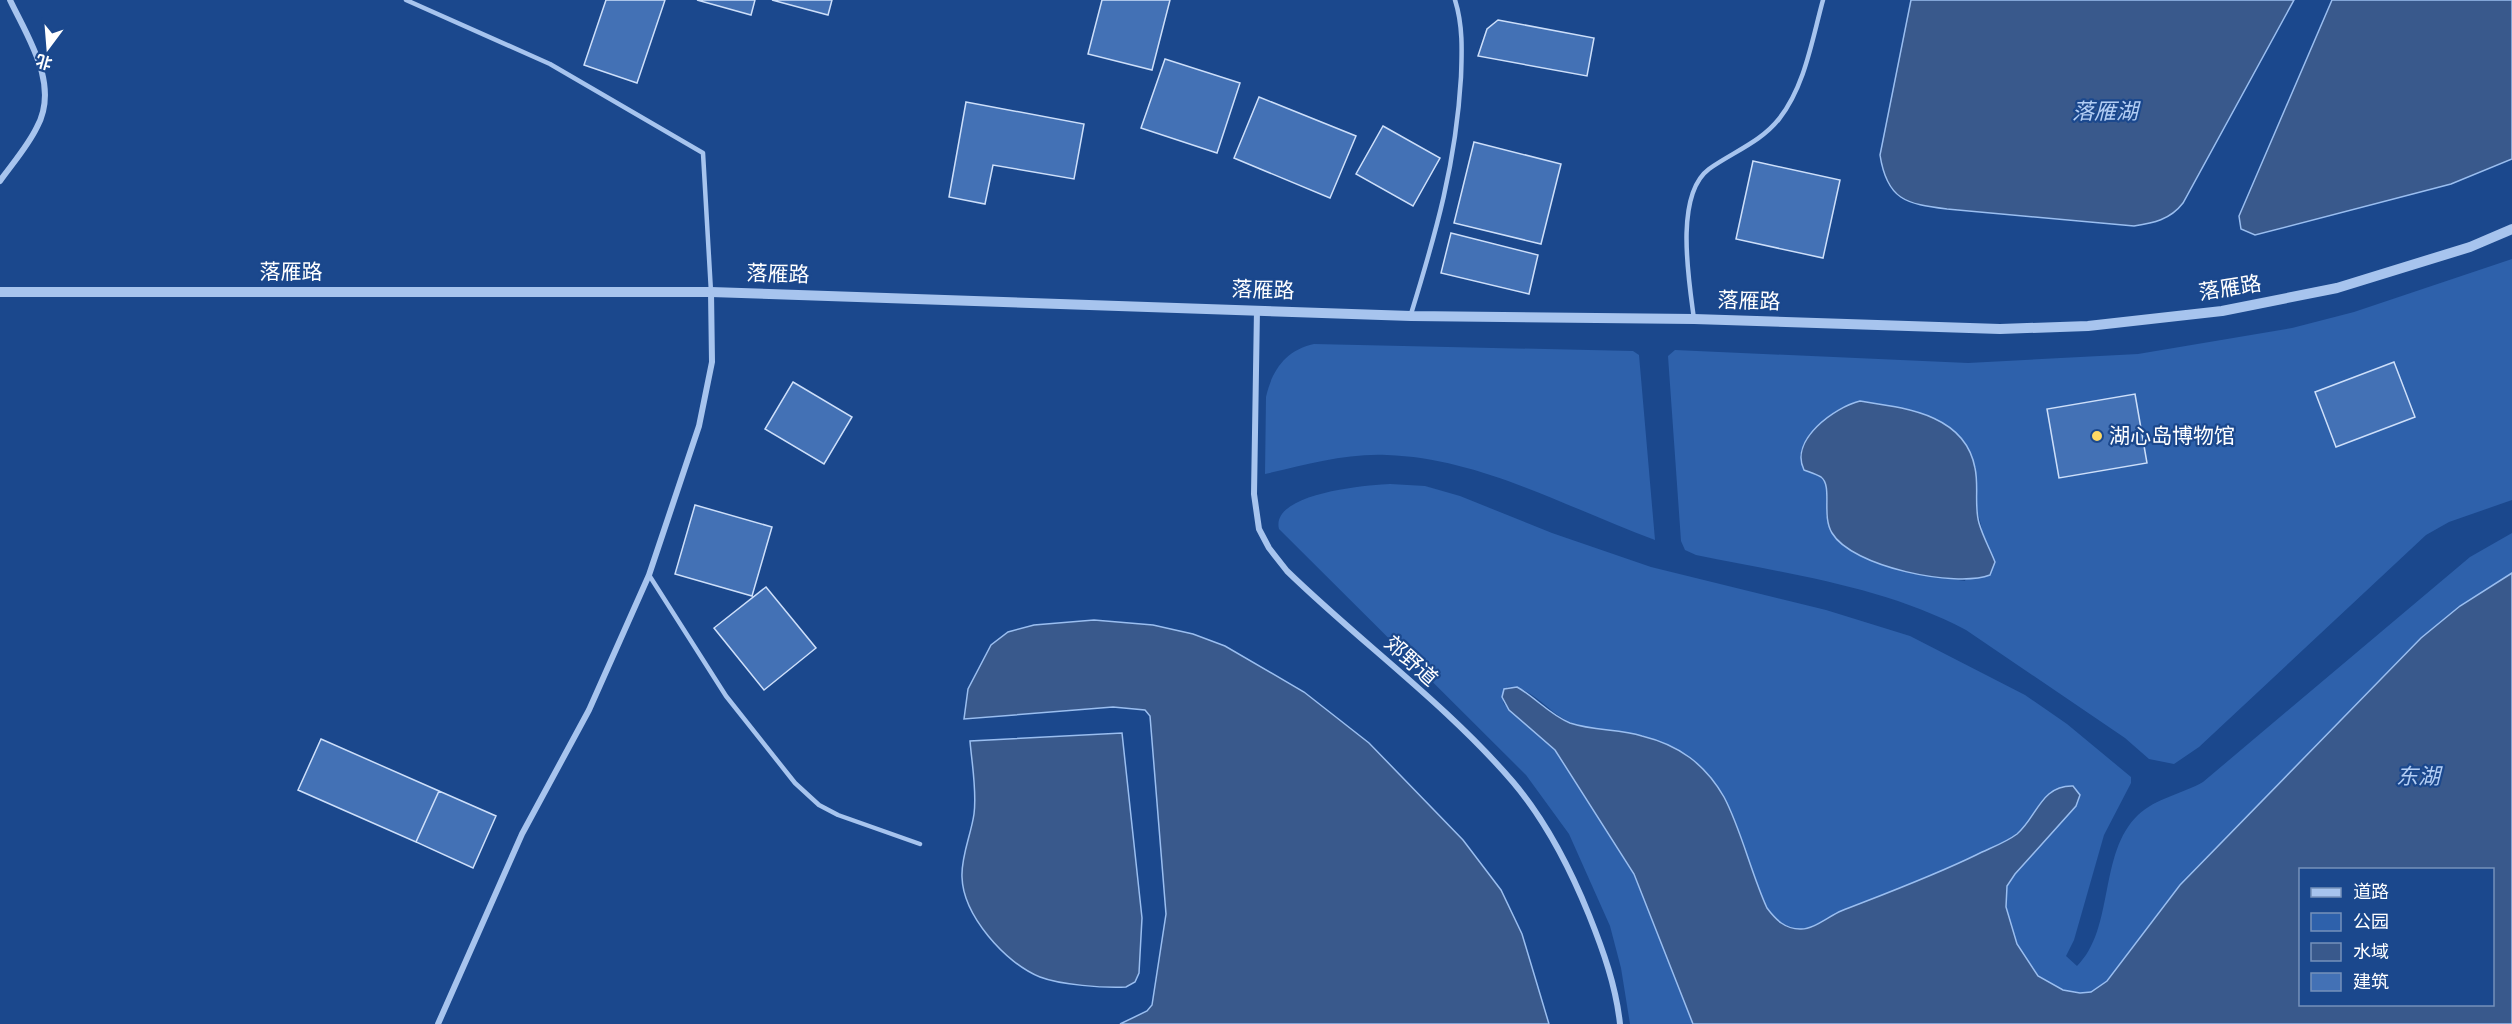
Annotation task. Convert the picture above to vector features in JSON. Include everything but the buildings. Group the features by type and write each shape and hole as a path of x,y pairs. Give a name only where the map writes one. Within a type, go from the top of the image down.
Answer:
{"street":[{"path":"0,181 38,127 46,95 44,79 10,0"},
{"name":"落雁路","path":"0,292 711,292 1411,316 1694,318 2000,329 2099,325 2222,311 2337,288 2470,247 2512,229"},
{"path":"438,1024 522,834 589,710 649,575 704,406 712,362 711,292"},
{"name":"郊野道","path":"1257,309 1254,494 1259,529 1269,548 1287,571 1474,741 1513,782 1548,830 1575,880 1611,976 1620,1024"}],"lane":[{"path":"407,0 550,64 703,153 711,292"},
{"path":"1411,316 1447,191 1453,154 1462,49 1460,16 1455,0"},
{"path":"1694,318 1687,262 1687,227 1691,199 1697,183 1707,171 1770,129 1791,102 1804,69 1823,0"},
{"path":"649,575 726,696 795,783 819,804 838,815 920,844"}],"green space":[{"path":"2512,259 2512,500 2449,522 2426,535 2199,747 2174,764 2149,759 2125,738 1966,630 1934,615 1902,602 1834,583 1696,555 1685,550 1681,541 1668,356 1675,350 1968,363 2138,354 2292,328 2354,312","holes":["1860,401 1909,410 1947,425 1960,437 1970,454 1976,476 1977,508 1982,532 1978,550 1965,581 1917,574 1878,562 1826,516 1826,484 1800,455 1810,436 1824,420 1840,409"]},
{"path":"1314,344 1633,351 1639,355 1655,540 1490,475 1422,458 1387,455 1356,456 1326,460 1265,474 1266,397 1272,378 1288,356"},
{"path":"1390,484 1425,486 1460,496 1552,533 1651,567 1826,610 1910,636 2025,695 2067,724 2131,777 2131,783 2104,835 2074,940 2066,956 2077,966 2089,950 2097,932 2117,849 2125,831 2138,815 2153,804 2203,782 2470,557 2512,533 2512,573 2460,606 2421,638 2180,885 2107,981 2091,992 2063,990 2038,976 2017,944 2006,907 2007,886 2015,874 2076,806 2079,800 2073,786 2062,787 2046,797 2024,827 2002,843 1927,877 1841,911 1810,927 1795,929 1781,923 1767,908 1726,803 1713,781 1695,762 1672,747 1642,736 1570,722 1524,690 1507,687 1504,704 1555,750 1634,875 1693,1024 1630,1024 1621,968 1610,926 1569,834 1526,775 1279,529 1280,517 1289,507 1304,499 1343,489"}],"water":[{"name":"落雁湖","path":"1911,0 2294,0 2183,203 2167,217 2134,226 1933,207 1910,202 1893,191 1883,170 1880,155"},
{"path":"2332,0 2512,0 2512,159 2451,184 2255,235 2241,229 2239,216"},
{"path":"1860,401 1914,411 1931,417 1946,425 1959,436 1969,450 1975,468 1979,523 1995,562 1990,575 1954,579 1906,572 1860,556 1843,545 1832,533 1827,518 1827,494 1824,481 1821,477 1804,470 1801,459 1803,447 1817,426 1839,410"},
{"name":"东湖","path":"2512,573 2512,1024 1693,1024 1634,874 1555,750 1509,710 1502,697 1504,689 1517,687 1570,723 1642,736 1668,745 1690,758 1717,785 1724,797 1767,908 1781,923 1795,929 1810,927 1841,911 1927,877 2002,843 2024,827 2046,796 2062,787 2073,786 2080,795 2076,806 2015,874 2007,886 2006,907 2017,944 2038,976 2063,990 2080,993 2091,992 2107,981 2180,885 2421,638 2460,606"},
{"path":"1094,620 1153,625 1193,634 1225,646 1304,692 1369,743 1463,840 1501,890 1522,934 1549,1024 1120,1024 1147,1011 1152,1005 1166,914 1150,716 1145,710 1113,707 964,719 968,689 991,645 1008,632 1034,625"},
{"path":"1122,733 1142,918 1139,973 1135,982 1126,987 1082,985 1040,977 1013,961 988,936 978,922 964,892 963,861 975,805 970,741"}],"place":[{"name":"湖心岛博物馆","path":"2097,436"}]}
